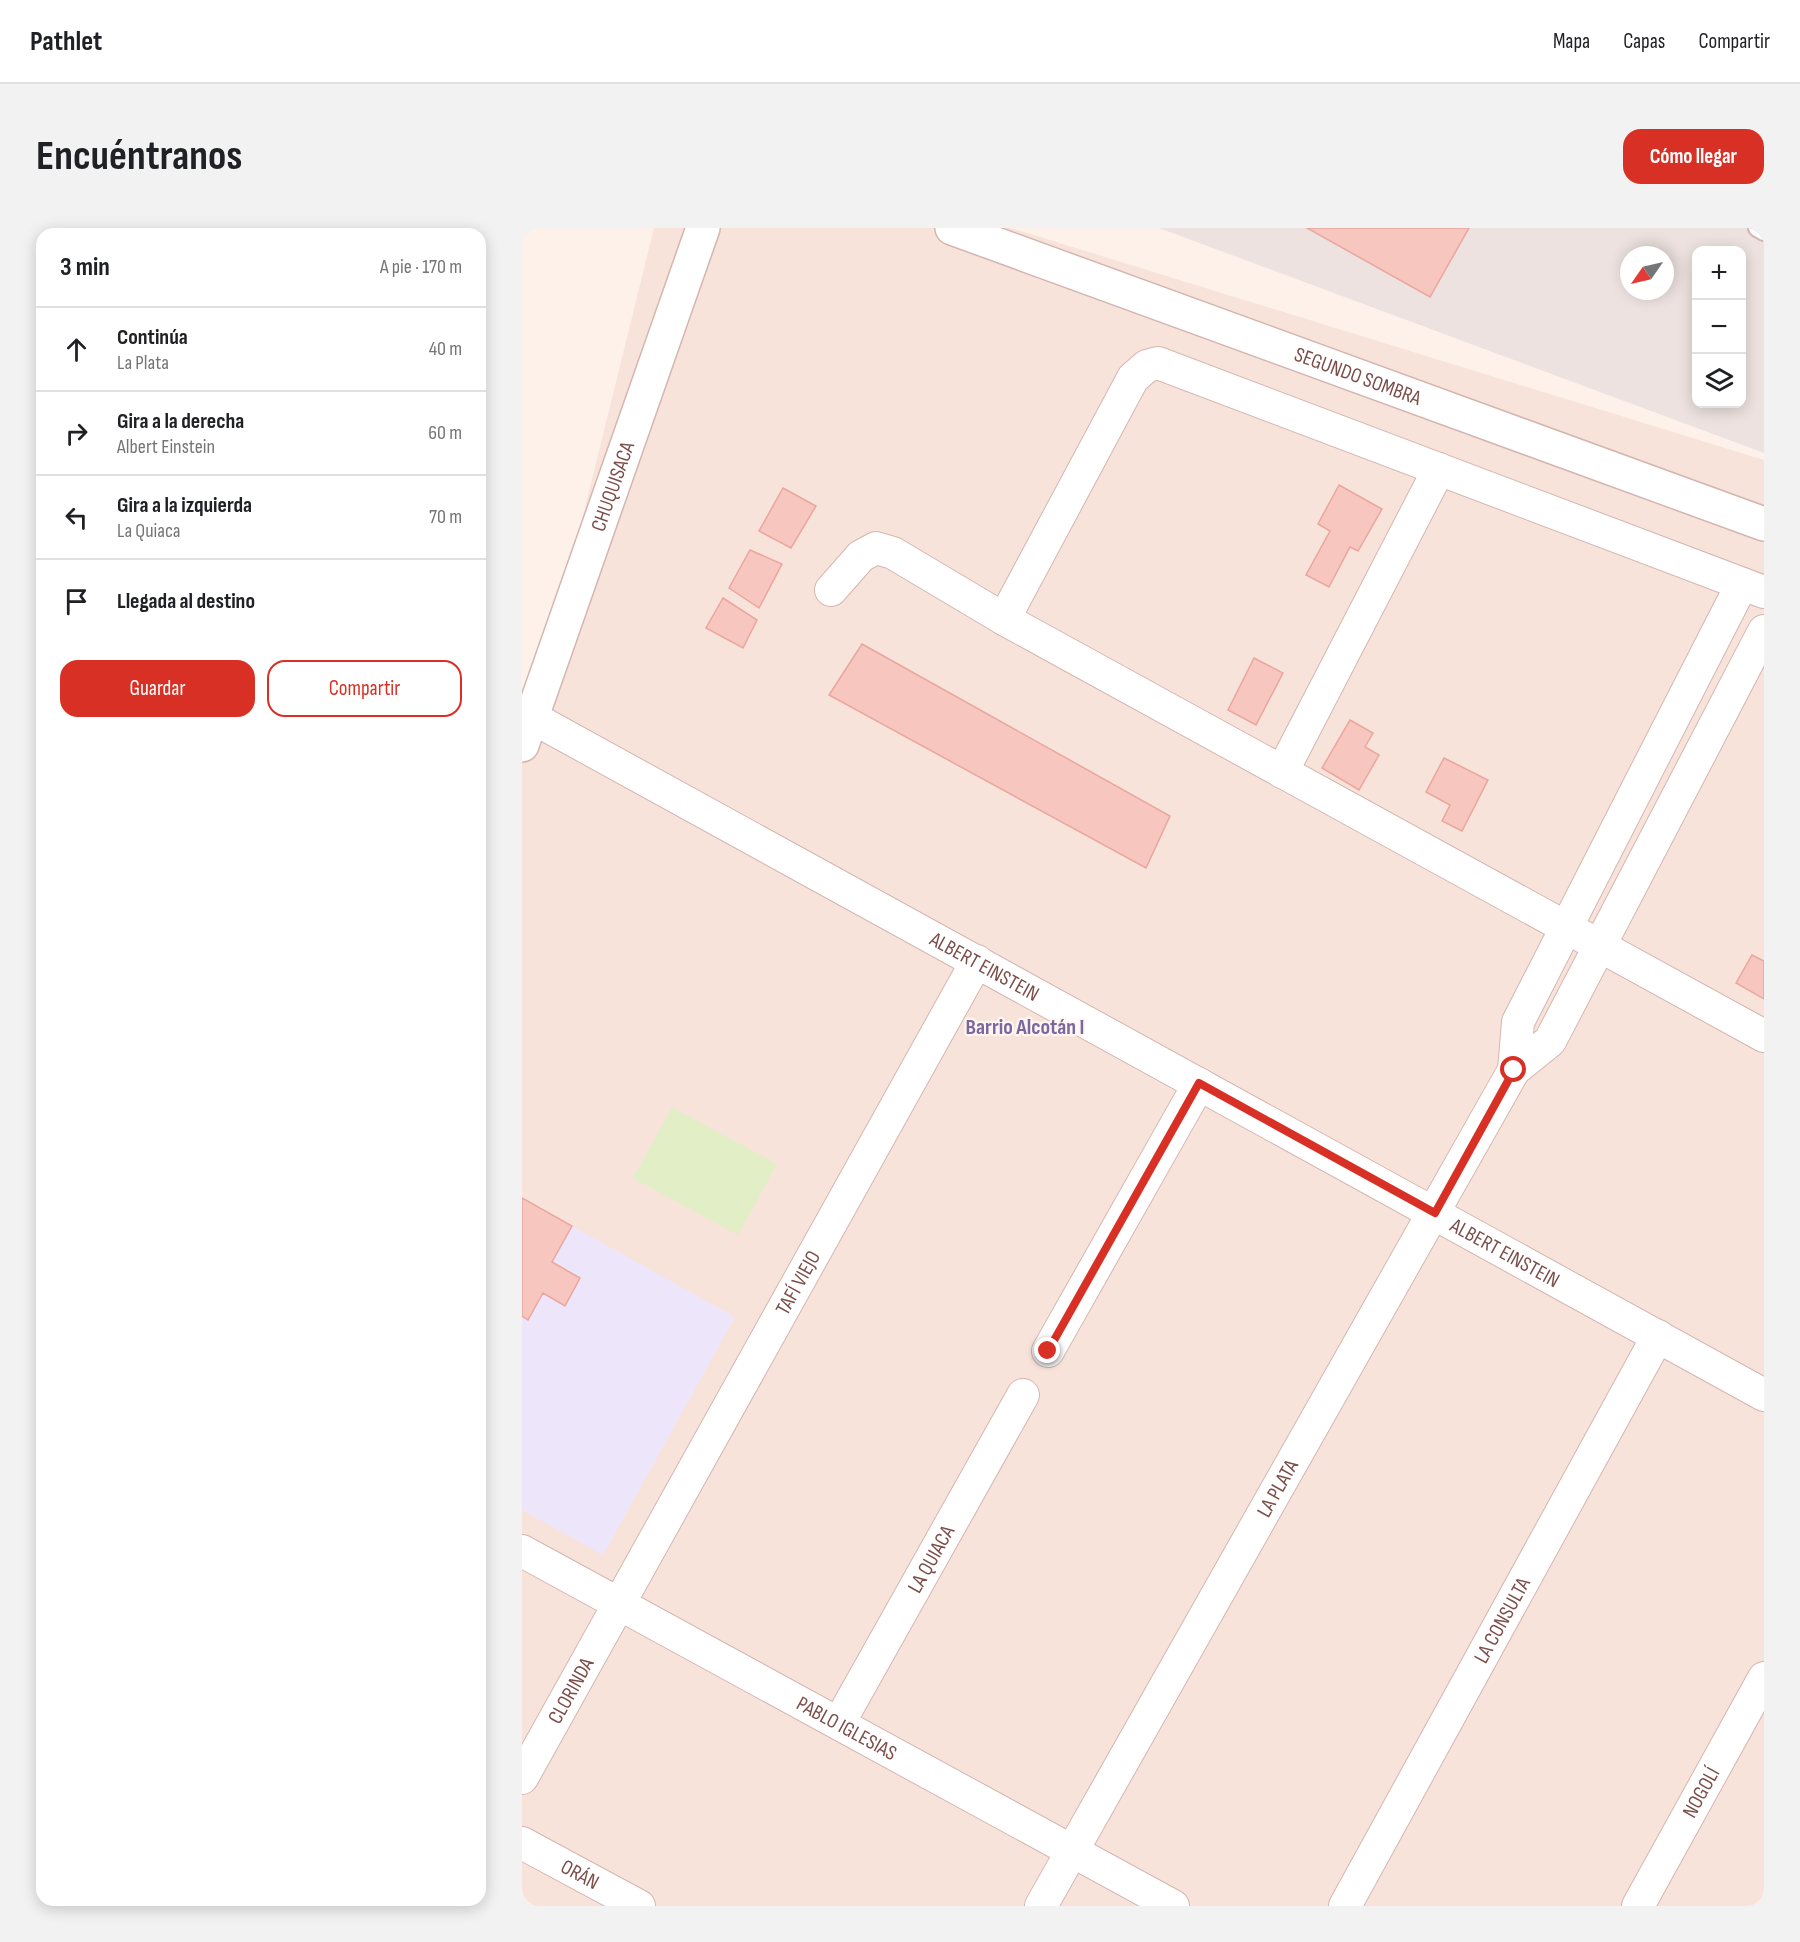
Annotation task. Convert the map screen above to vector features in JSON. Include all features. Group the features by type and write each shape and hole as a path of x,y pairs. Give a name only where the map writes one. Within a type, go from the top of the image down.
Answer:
{"street":[{"name":"CHUQUISACA","path":"526,725 703,228"},
{"name":"SEGUNDO SOMBRA","path":"952,228 1764,524"},
{"path":"1004,619 1133,378 1147,366 1158,363 1758,588 1566,928 1518,1022 1514,1070"},
{"path":"1282,772 1439,469"},
{"path":"831,590 861,556 876,548 893,553 1004,619 1764,1036"},
{"path":"1514,1070 1550,1041 1764,631"},
{"name":"ALBERT EINSTEIN","path":"526,725 977,961 1764,1395"},
{"name":"TAFÍ VIEJO","path":"620,1603 977,961"},
{"name":"LA PLATA","path":"1041,1906 1514,1070"},
{"path":"1048,1351 1199,1083"},
{"name":"LA CONSULTA","path":"1345,1906 1658,1336"},
{"name":"LA QUIACA","path":"839,1723 1023,1395"},
{"name":"PABLO IGLESIAS","path":"522,1551 1173,1906"},
{"name":"CLORINDA","path":"522,1778 620,1603"},
{"name":"NOGOLÍ","path":"1638,1906 1764,1678"},
{"name":"ORÁN","path":"522,1843 639,1906"}],"lane":[{"path":"1757,228 1764,232"}],"shaded area":[{"path":"654,228 1011,228 1764,460 1764,1906 522,1906 522,737 533,718"},
{"path":"1159,228 1764,228 1764,453"},
{"path":"522,1198 735,1317 603,1555 522,1510"}],"green space":[{"path":"672,1107 777,1164 738,1235 633,1178"}],"building":[{"path":"1307,228 1469,228 1430,297"},
{"path":"1339,485 1382,509 1358,551 1350,547 1329,587 1306,575 1330,531 1318,524"},
{"path":"783,488 816,506 791,548 759,531"},
{"path":"750,550 782,564 759,608 729,588"},
{"path":"723,598 757,620 743,648 706,628"},
{"path":"862,644 1170,816 1146,868 829,695"},
{"path":"1254,658 1283,673 1256,725 1228,710"},
{"path":"1350,720 1373,733 1365,747 1379,755 1359,790 1322,768"},
{"path":"1444,758 1488,780 1462,831 1442,821 1450,805 1426,792"},
{"path":"1752,955 1764,961 1764,999 1736,983"},
{"path":"522,1198 572,1226 552,1262 580,1278 565,1306 543,1293 528,1320 522,1316"}],"district":[{"name":"Barrio Alcotán I","path":"1025,1027"}],"route":[{"path":"1048,1351 1199,1083 1435,1213 1514,1070"}]}
